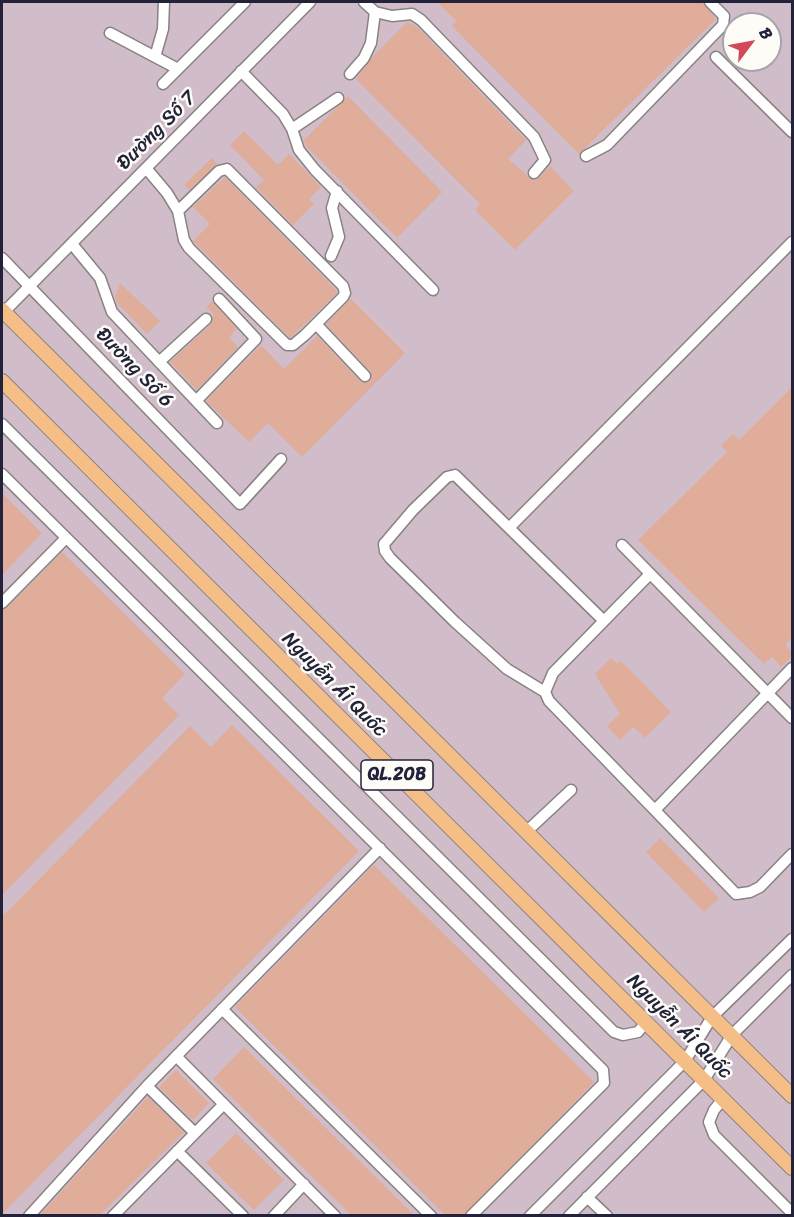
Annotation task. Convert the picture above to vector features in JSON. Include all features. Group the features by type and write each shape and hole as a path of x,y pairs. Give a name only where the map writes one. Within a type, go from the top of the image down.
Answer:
{"main road":[{"name":"Nguyễn Ái Quốc","path":"3,311 792,1096"},
{"name":"Nguyễn Ái Quốc","path":"2,381 792,1168"}],"street":[{"path":"155,57 163,29 164,2"},
{"path":"163,84 245,2"},
{"name":"Đường Số 7","path":"3,311 310,2"},
{"path":"364,2 375,12 392,16 412,14 421,20 534,137 545,160 534,173"},
{"path":"586,156 607,145 723,25 724,16 710,2"},
{"path":"350,74 364,58 371,44 375,12"},
{"path":"110,33 178,69"},
{"path":"716,57 792,132"},
{"path":"241,72 283,114 292,129 299,150 433,290"},
{"path":"292,129 338,98"},
{"path":"146,168 167,193 178,211 184,240 189,248 283,343 293,345 343,297 345,293 342,286 232,173 223,168 178,211"},
{"path":"331,256 339,237 332,208 337,191"},
{"path":"510,528 792,242"},
{"path":"72,244 100,278 111,312 217,423"},
{"name":"Đường Số 6","path":"2,258 240,504 281,459"},
{"path":"196,401 256,339 219,299"},
{"path":"159,362 206,319"},
{"path":"316,324 365,376"},
{"path":"2,424 614,1032 623,1035 638,1032 646,1022"},
{"path":"2,474 603,1070 604,1083 471,1215"},
{"path":"604,621 455,475 447,477 384,544 385,551 507,669 545,692 549,701 736,894 750,892 760,887 792,854"},
{"path":"2,603 66,538"},
{"path":"622,545 792,718"},
{"path":"545,692 554,673 650,574"},
{"path":"655,810 792,668"},
{"path":"526,832 571,790"},
{"path":"29,1215 147,1086 380,848"},
{"path":"530,1215 685,1061 712,1017 792,939"},
{"path":"569,1215 704,1080 732,1035 792,975"},
{"path":"222,1010 431,1215"},
{"path":"176,1056 335,1215"},
{"path":"147,1086 195,1133"},
{"path":"723,1099 714,1110 709,1122 714,1135 792,1213"},
{"path":"112,1215 224,1104"},
{"path":"177,1151 243,1215"},
{"path":"274,1215 304,1184"},
{"path":"586,1197 607,1215"}],"shaded area":[{"path":"2,2 792,2 792,1215 2,1215"}],"building":[{"path":"437,2 703,2 716,19 579,154 452,26 456,21"},
{"path":"407,22 416,26 526,140 508,159 533,180 539,178 550,166 574,191 515,250 475,210 480,204 356,79 374,55"},
{"path":"348,96 442,192 397,238 306,146 304,140"},
{"path":"244,131 278,165 289,154 321,187 309,199 314,204 293,225 256,187 264,180 230,145"},
{"path":"212,158 217,164 189,190 184,185"},
{"path":"225,177 336,290 337,293 290,338 193,241 210,224 193,207"},
{"path":"120,283 160,321 147,334 117,303 115,297"},
{"path":"351,299 405,353 302,457 268,423 249,442 206,401 261,345 284,369 317,336 360,381 370,382 372,378 370,371 326,324"},
{"path":"212,301 237,329 229,337 238,347 197,390 170,362 211,324 214,314 206,307"},
{"path":"792,387 792,638 785,645 792,652 792,656 781,667 772,657 764,664 638,540 727,452 721,446 733,434 739,440"},
{"path":"2,493 42,533 2,575"},
{"path":"62,552 185,674 162,698 179,715 2,895 2,610 7,608"},
{"path":"611,658 617,664 621,661 671,712 645,738 633,727 620,740 607,726 620,714 595,674"},
{"path":"232,725 359,851 2,1214 2,917 190,726 211,747"},
{"path":"660,838 719,898 704,912 646,852"},
{"path":"374,865 594,1082 464,1215 445,1215 235,1007"},
{"path":"244,1047 414,1215 351,1215 213,1079"},
{"path":"176,1070 209,1103 193,1120 159,1087"},
{"path":"148,1097 184,1132 100,1215 40,1215"},
{"path":"236,1133 284,1180 254,1210 206,1163"}]}
